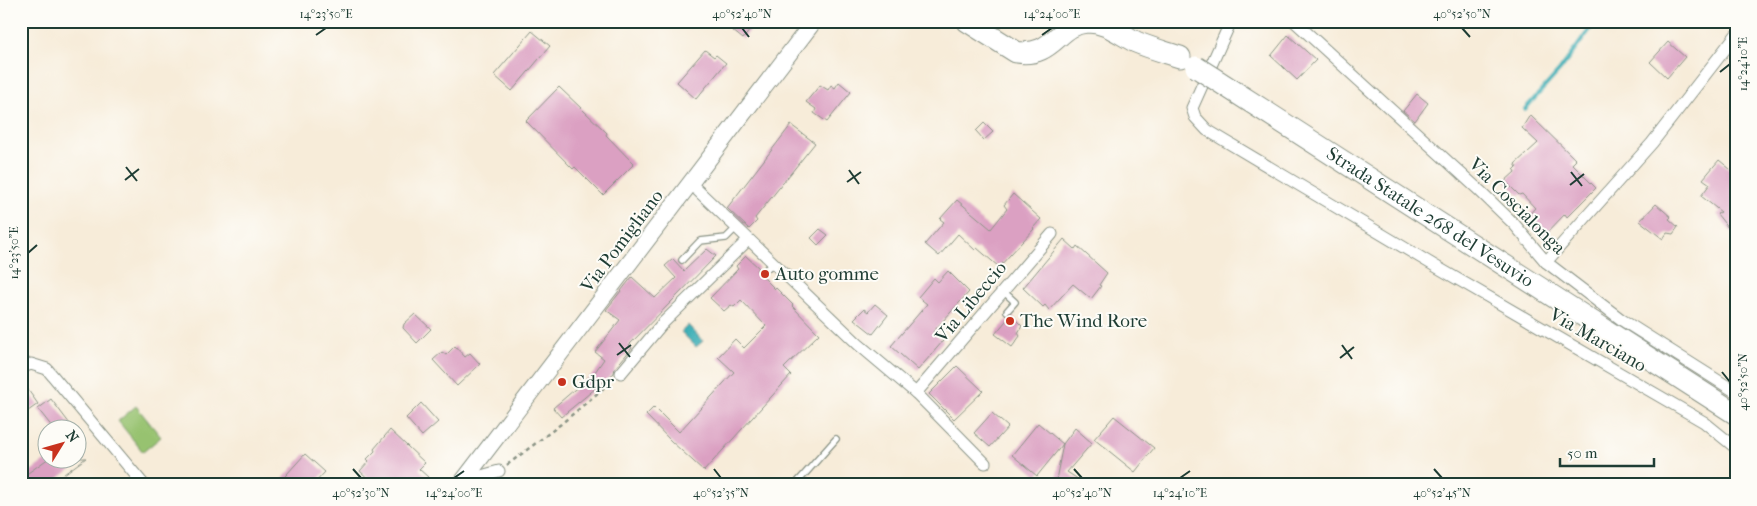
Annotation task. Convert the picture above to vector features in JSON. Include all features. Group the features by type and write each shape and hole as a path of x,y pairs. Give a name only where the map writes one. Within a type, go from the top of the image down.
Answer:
{"highway":[{"path":"967,21 1016,52 1025,53 1045,49 1059,28 1085,22 1100,23 1135,41 1188,62"},
{"name":"Strada Statale 268 del Vesuvio","path":"1125,21 1736,414"}],"main road":[{"name":"Via Pomigliano","path":"462,483 814,21"}],"street":[{"name":"Via Marciano","path":"1231,21 1192,108 1195,117 1207,130 1435,266 1704,422 1736,448"},
{"name":"Via Coscialonga","path":"1294,21 1480,191 1514,224 1546,262 1622,320 1736,392"},
{"path":"1546,262 1652,143 1736,35"},
{"path":"691,184 772,264 858,344 916,392 985,463"},
{"name":"Via Libeccio","path":"916,392 1052,234"},
{"path":"621,374 662,324 748,240"},
{"path":"21,368 31,364 47,369 144,485"},
{"path":"462,483 499,470"}],"lane":[{"path":"682,260 700,241 726,238 736,228"},
{"path":"763,272 772,264"},
{"path":"1003,291 1015,302 1007,311"},
{"path":"795,485 836,439"}],"path":[{"path":"499,470 561,424 621,374"}],"green space":[{"path":"136,406 161,437 143,452 118,421"}],"water":[{"path":"688,325 703,341 696,347 681,332"}],"building":[{"path":"721,21 752,21 747,27 750,30 743,39"},
{"path":"532,31 550,46 512,91 494,75"},
{"path":"1288,35 1316,60 1297,80 1271,56"},
{"path":"1668,42 1685,57 1667,78 1650,62"},
{"path":"705,50 714,57 716,55 726,63 696,99 677,82"},
{"path":"839,82 851,92 827,122 814,113 816,109 806,102 820,85 828,90 831,85 835,88"},
{"path":"559,87 607,133 606,135 634,164 603,195 575,167 573,169 526,121"},
{"path":"1417,94 1428,103 1415,121 1403,111"},
{"path":"1530,115 1576,160 1572,164 1596,188 1567,217 1565,214 1543,237 1525,219 1535,208 1522,194 1519,195 1505,181 1515,172 1514,170 1517,167 1515,164 1538,143 1522,128"},
{"path":"984,123 993,132 984,140 976,131"},
{"path":"791,125 815,143 755,218 757,221 749,229 727,208"},
{"path":"1719,160 1736,174 1736,238 1717,214 1721,212 1701,196 1710,184 1703,179"},
{"path":"1013,194 1041,219 999,267 977,248 975,250 958,234 939,256 925,244 944,222 940,219 957,200 991,229 1007,209 1004,205"},
{"path":"1656,204 1671,217 1669,219 1678,227 1673,234 1667,233 1663,239 1640,221"},
{"path":"820,229 828,235 818,245 811,238"},
{"path":"1064,239 1075,249 1077,246 1107,273 1099,285 1101,286 1091,299 1073,284 1049,310 1045,305 1043,307 1023,288"},
{"path":"707,249 716,256 629,345 632,348 615,368 614,373 561,417 553,408 595,372 604,359 595,352 620,320 606,310 632,277 655,298 676,278 665,266 673,259 684,271"},
{"path":"746,256 759,268 757,270 760,275 793,305 819,334 784,368 791,375 704,471 646,415 654,407 679,432 734,372 718,357 735,339 744,348 766,326 741,300 734,307 731,305 724,311 710,298 738,269 736,266"},
{"path":"948,271 969,292 933,332 943,341 918,370 891,346 927,304 918,297 934,278 938,282"},
{"path":"875,304 888,315 873,334 854,319 864,309 868,312"},
{"path":"415,314 431,329 417,343 403,328 404,324"},
{"path":"1011,315 1022,326 1018,333 1020,336 1012,347 995,334"},
{"path":"455,346 465,357 470,353 480,364 457,386 433,360 442,352 446,355"},
{"path":"957,366 983,391 954,419 929,394"},
{"path":"21,380 38,404 21,416"},
{"path":"51,399 65,418 45,418 38,409"},
{"path":"421,403 438,422 422,436 406,418"},
{"path":"992,413 1008,427 990,447 974,433"},
{"path":"1114,416 1154,448 1135,472 1094,439"},
{"path":"1038,423 1063,444 1037,476 1012,455"},
{"path":"1075,428 1092,443 1067,472 1087,485 1055,485 1063,444"},
{"path":"390,430 425,463 419,469 428,477 421,485 375,485 360,471 369,461 367,459 375,451 374,449"},
{"path":"305,454 325,472 313,485 277,485"},
{"path":"38,466 38,468 72,468 49,485 21,485 21,478"}],"waterway":[{"path":"1525,109 1560,70 1596,21"}],"place":[{"name":"Auto gomme","path":"765,274"},
{"name":"The Wind Rore","path":"1010,321"},
{"name":"Gdpr","path":"562,382"}]}
